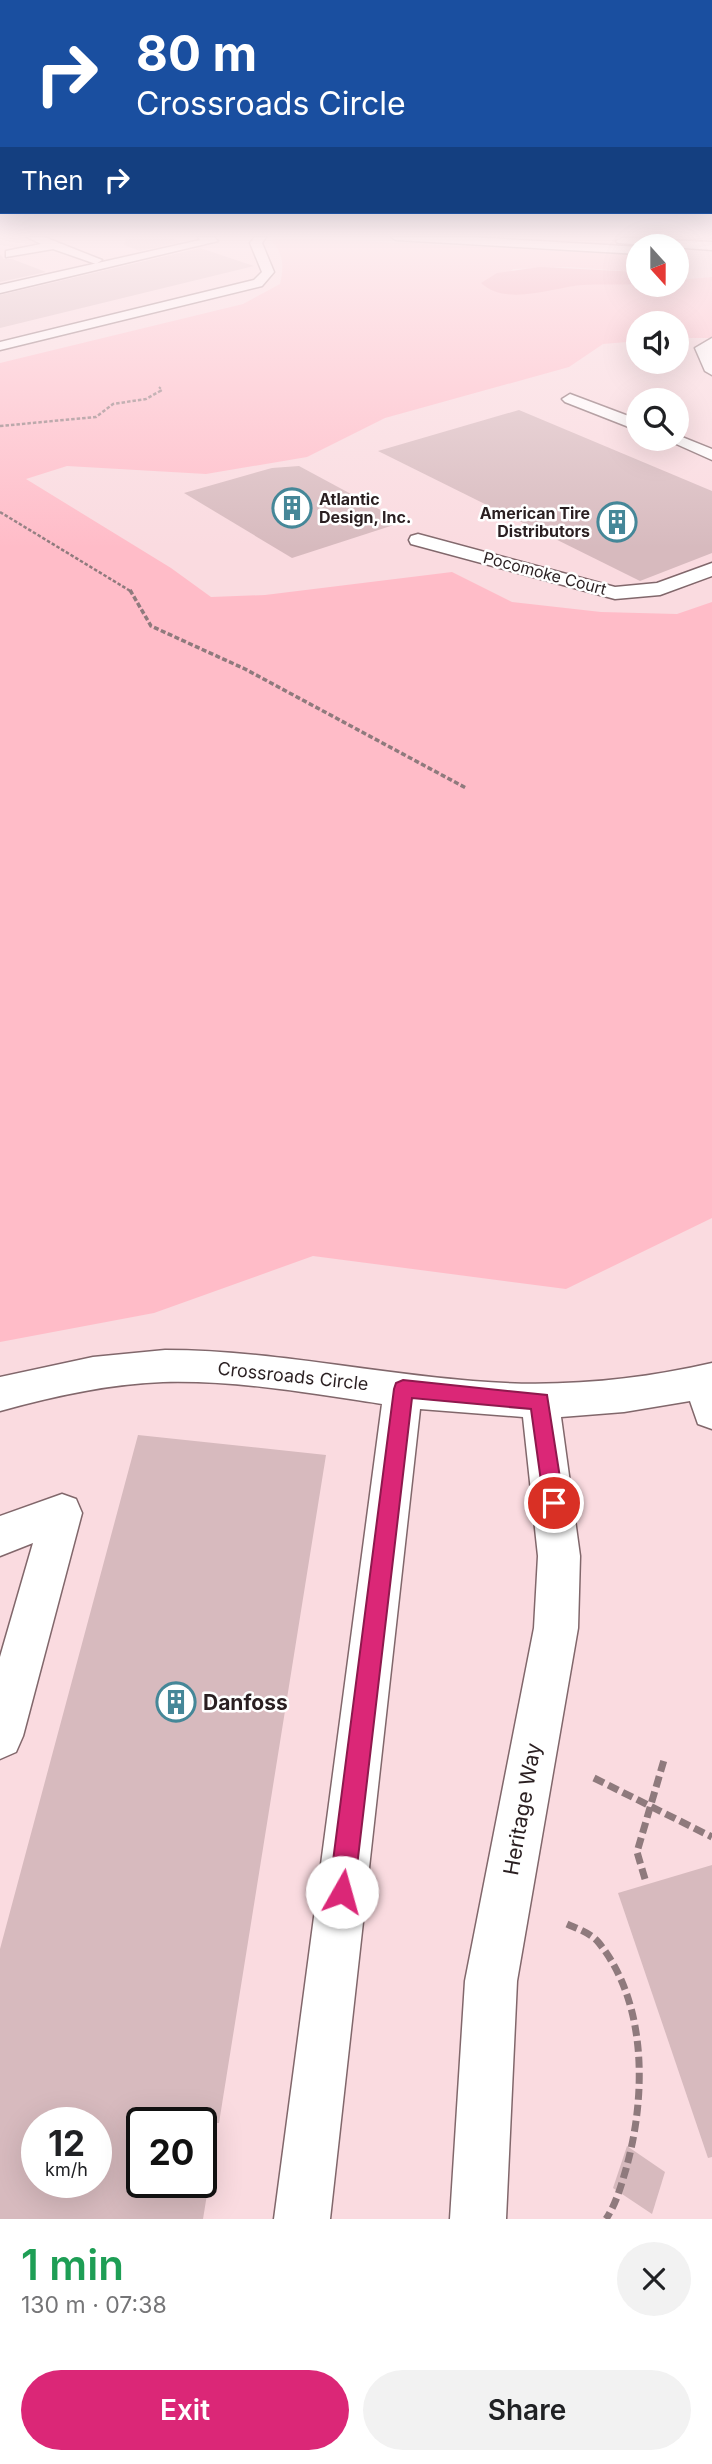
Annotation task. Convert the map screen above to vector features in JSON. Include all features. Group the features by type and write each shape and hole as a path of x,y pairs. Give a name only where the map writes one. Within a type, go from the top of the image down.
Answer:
{"street":[{"path":"0,346 23,341"},
{"path":"712,342 702,348 712,371"},
{"path":"570,399 626,421"},
{"path":"689,446 712,455"},
{"name":"Pocomoke Court","path":"418,540 615,593 660,589 712,569"},
{"name":"Crossroads Circle","path":"0,1394 73,1377 131,1368 187,1366 262,1371 473,1398 540,1401 709,1391"},
{"path":"302,2219 403,1389"},
{"name":"Heritage Way","path":"478,2219 491,1982 556,1628 559,1556 540,1401"},
{"path":"0,1536 62,1513 0,1736"}],"path":[{"path":"0,426 96,417 113,404 146,399 162,390 159,387"},
{"path":"0,512 132,591 137,606 151,626 245,668 466,788"},
{"path":"645,1880 637,1853 664,1760"},
{"path":"594,1778 712,1837"},
{"path":"566,1924 597,1940 618,1974 630,2013 639,2061 637,2107 629,2160 606,2219"}],"shaded area":[{"path":"92,341 626,341 603,344 569,367 385,418 307,457 206,474 67,466 26,479 171,568 211,597 265,595 452,572 512,602 601,612 677,614 712,602 712,1218 566,1289 313,1256 154,1313 0,1342 0,363"}],"building":[{"name":"American Tire Distributors","path":"519,410 712,491 712,553 640,581 378,451"},
{"name":"Atlantic Design, Inc.","path":"299,466 403,522 292,558 184,493 272,468"},
{"name":"Danfoss","path":"138,1435 326,1455 219,2123 217,2107 126,2107 126,2198 206,2198 203,2219 0,2219 0,1949"},
{"path":"712,1865 712,2157 708,2158 618,1893"},
{"path":"627,2146 665,2172 652,2214 613,2188"}],"place":[{"name":"Atlantic Design, Inc.","path":"292,508"},
{"name":"American Tire Distributors","path":"617,522"},
{"name":"Danfoss","path":"176,1702"}],"route":[{"path":"342,1892 403,1389 473,1398 540,1401 554,1503"}]}
